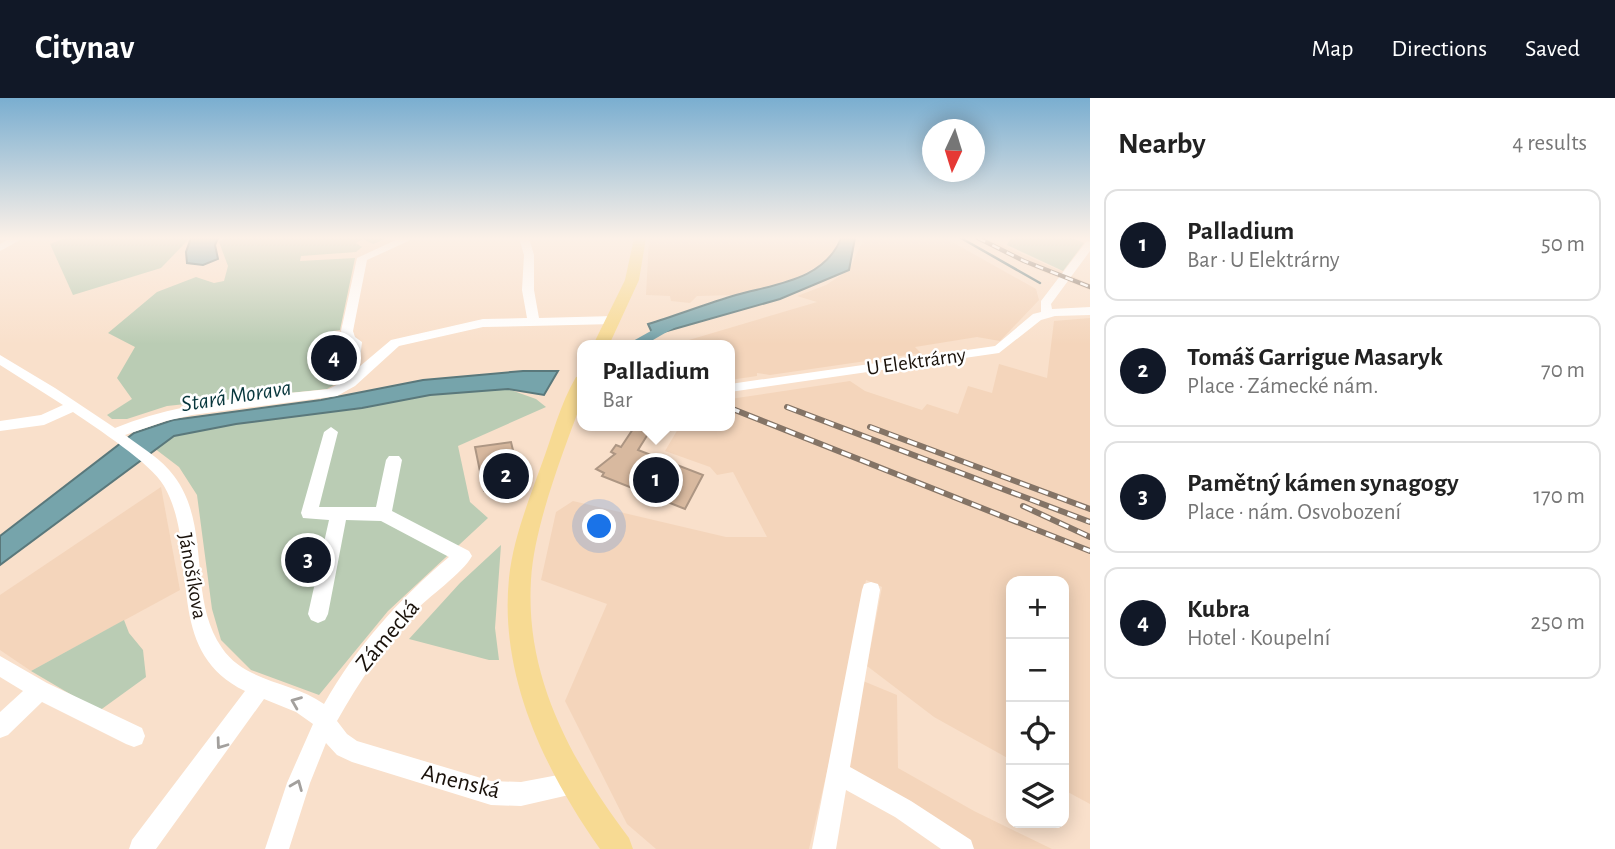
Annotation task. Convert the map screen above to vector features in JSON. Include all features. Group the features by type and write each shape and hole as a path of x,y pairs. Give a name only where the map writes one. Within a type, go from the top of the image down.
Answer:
{"main road":[{"path":"603,340 633,273"},
{"path":"577,398 535,514 523,561 520,600 527,668 542,715 574,784 590,812 618,849"}],"street":[{"path":"359,273 347,331 350,339 356,342 395,344 472,324 614,320"},
{"path":"528,273 528,290 534,321"},
{"path":"1047,314 1045,304 1068,273"},
{"name":"U Elektrárny","path":"735,387 999,349 1030,321 1047,314 1090,311"},
{"path":"350,383 356,342"},
{"path":"118,437 139,423 176,413 332,393 350,383 377,356 395,344"},
{"name":"Jánošíkova","path":"0,359 118,437 171,483 179,501 199,622 205,636 222,662 234,674 260,688 312,709 324,724"},
{"path":"0,426 44,419 74,406"},
{"path":"331,432 309,513 383,514 394,460"},
{"path":"318,614 339,513"},
{"name":"Zámecká","path":"277,849 296,787 342,690 385,631 463,556 383,514"},
{"path":"824,849 871,590"},
{"path":"0,666 40,690 134,736"},
{"path":"141,849 260,688"},
{"path":"0,727 40,690"},
{"name":"Anenská","path":"324,724 335,740 352,751 491,793 521,793 574,784"},
{"path":"839,774 903,808 962,849"}],"shaded area":[{"path":"647,273 806,273 789,283 737,295 697,296 690,303 671,301 670,296 646,295"},
{"path":"844,273 1008,273 1036,289 1039,300 1000,341 977,337 915,347 921,353 770,375 757,373 757,376 735,379 735,340 689,340 817,302 797,296 826,285"},
{"path":"1046,273 1065,273 1090,284 1090,290"},
{"path":"1090,318 1090,804 1069,793 1069,576 1006,576 1006,757 934,717 867,666 882,587 866,580 843,703 809,849 656,849 627,824 565,701 607,604 541,580 556,512 573,501 726,537 767,537 733,472 717,475 710,467 665,451 677,431 735,431 735,398 850,381 865,391 922,410 927,404 958,414 968,386 992,393 999,364 1047,378 1054,321"},
{"path":"161,487 180,590 31,671 0,650 0,595"},
{"path":"851,676 897,695 898,768 1006,828 1052,849 959,849 837,763"}],"green space":[{"path":"63,273 145,273 73,295"},
{"path":"226,273 352,273 340,330 333,331 331,341 324,342 317,374 342,373 340,381 327,389 167,406 127,419 112,419 107,415 132,399 117,378 135,347 108,333 157,292 196,277 214,283 224,281"},
{"path":"508,389 536,399 546,407 458,446 470,502 488,518 388,611 319,695 251,670 221,640 212,609 197,495 179,467 154,448 174,436 236,424 362,408 430,395"},
{"path":"501,545 495,628 499,660 489,660 409,639 460,583"},
{"path":"124,620 129,633 143,650 146,677 99,711 31,671"}],"water":[{"path":"809,273 842,273 780,299 653,335 648,324 736,295"},
{"path":"523,371 558,371 544,395 508,389 430,395 174,436 0,565 0,536 134,433 173,420 321,400 423,380"}],"building":[{"path":"345,344 342,369 325,370 329,345"},
{"path":"632,431 650,431 638,450 703,475 685,509 602,476 604,473 596,469 615,454 611,452 616,445 621,447"},
{"path":"511,442 517,467 494,470 498,489 484,491 475,447"}],"waterway":[{"path":"1023,273 1040,283"},
{"name":"Stará Morava","path":"643,340 674,322"}],"railway":[{"path":"1055,273 1090,287"},
{"path":"787,407 1090,522"},
{"path":"735,410 1090,551"},
{"path":"870,427 1090,509"},
{"path":"1023,506 1090,537"}],"place":[{"name":"Kubra","path":"334,358"},
{"name":"Tomáš Garrigue Masaryk","path":"506,476"},
{"name":"Palladium","path":"656,480"},
{"name":"Pamětný kámen synagogy","path":"308,560"}]}
